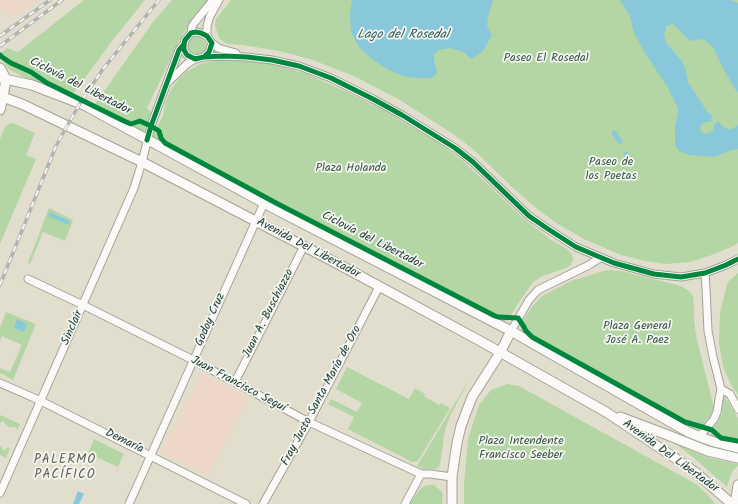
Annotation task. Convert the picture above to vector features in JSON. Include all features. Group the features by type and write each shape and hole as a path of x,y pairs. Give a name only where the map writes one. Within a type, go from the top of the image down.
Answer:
{"main road":[{"path":"0,68 3,78 0,110"},
{"name":"Avenida Del Libertador","path":"3,78 32,85 84,106 264,203 511,331 699,437 738,448"},
{"name":"Avenida Del Libertador","path":"1,96 20,103 142,162 304,246 606,412 695,472 732,504"},
{"path":"452,504 452,477 456,443 465,414 472,397 500,353 511,331"},
{"name":"Avenida Del Libertador","path":"606,412 701,449 738,458"},
{"path":"736,504 738,485"}],"street":[{"path":"191,33 192,26 213,0"},
{"path":"207,36 207,26 210,16 219,0"},
{"path":"195,59 187,55 184,50 184,40 191,33 196,32 201,32 207,36 218,48 247,57"},
{"path":"204,57 209,52 212,43"},
{"name":"Sinclair","path":"0,493 134,188 147,140 178,50 184,44"},
{"path":"167,84 187,64 195,59 204,57 247,57 272,60 299,66 331,78 373,99 455,148 473,162 529,216 576,247 600,258 628,268 654,274 681,277 705,273 738,259"},
{"name":"Godoy Cruz","path":"129,504 264,203"},
{"name":"Juan A. Buschiazzo","path":"235,382 304,246"},
{"path":"511,331 529,300 538,290 584,268 600,258"},
{"path":"699,437 714,419 717,412 721,389 708,331 705,273"},
{"name":"Juan Francisco Seguí","path":"28,279 193,360 309,422 421,474 452,477"},
{"name":"Fray Justo Santa María de Oro","path":"263,504 309,422 380,287"},
{"name":"Demaría","path":"0,383 41,400 246,504"},
{"path":"721,389 730,394 738,409"},
{"path":"404,504 421,474"}],"shaded area":[{"path":"0,0 38,0 12,18 0,8"},
{"path":"202,373 249,398 208,476 161,452"}],"green space":[{"path":"84,0 145,0 112,41 71,97 33,82 10,70 0,58 0,54 7,48 18,52"},
{"path":"172,0 208,0 182,35 147,108 151,112 152,117 144,131 139,132 93,107 153,22"},
{"path":"231,0 738,0 738,243 712,255 691,262 665,264 621,255 584,239 558,224 537,209 474,150 453,134 400,100 354,76 310,59 279,51 227,44 219,38 215,26 216,19"},
{"path":"197,37 203,40 206,46 203,52 197,55 191,52 188,46 191,40"},
{"name":"Plaza Holanda","path":"219,60 243,60 271,64 307,74 385,111 439,143 463,161 524,219 550,239 567,249 572,254 573,260 571,265 543,276 533,282 508,320 497,322 154,141 153,136 163,116 168,96 178,80 186,72 200,64"},
{"path":"13,123 35,133 26,155 36,159 0,244 0,139 5,127"},
{"path":"49,208 73,220 65,241 43,232 30,264 28,263","holes":["50,212 70,221 68,225 49,216"]},
{"name":"Plaza General José A. Paez","path":"611,270 621,271 681,286 689,291 693,296 696,336 714,408 710,416 696,431 691,430 522,333 521,329 524,319 534,304 542,296 571,281"},
{"path":"738,273 738,395 723,367 719,343 720,312 727,285 728,282"},
{"path":"6,312 36,324 13,380 0,373 0,368 10,372 22,345 2,336 0,340 0,328"},
{"path":"347,367 409,399 415,388 425,394 424,396 439,405 441,403 450,408 418,461 412,462 348,429 354,417 328,404 331,399 357,412 362,403 336,389"},
{"path":"470,378 450,416 445,430 440,464 438,468 424,469 417,466"},
{"name":"Plaza Intendente Francisco Seeber","path":"507,384 519,386 696,484 715,504 464,504 464,484 468,439 479,405 491,390"},
{"path":"725,397 738,418 738,444 713,439 711,436 713,428 722,414 723,398"},
{"path":"0,415 20,424 17,431 16,427 7,426 3,421 0,423"},
{"path":"94,439 124,454 118,467 88,453"},
{"path":"669,439 694,452 711,458 738,464 731,474 727,487 694,458"},
{"path":"0,445 4,451 8,447 10,449 6,458 0,455"},
{"path":"434,485 441,491 443,494 442,504 410,504 422,487"}],"water":[{"name":"Lago del Rosedal","path":"352,0 493,0 487,26 492,35 483,51 471,59 464,52 449,48 438,50 434,55 437,74 431,78 402,76 385,68 359,47 351,32 350,15"},
{"path":"620,0 730,0 738,3 738,92 724,70 713,47 703,39 690,41 673,24 666,26 664,35 667,44 682,61 688,82 706,110 713,117 710,122 701,124 701,132 706,134 711,132 714,125 718,121 723,127 731,130 738,125 738,149 731,150 715,157 689,155 679,151 675,141 678,108 668,88 634,33 630,16"},
{"path":"615,130 623,142 619,145 611,132"},
{"path":"627,151 634,163 630,165 623,153"},
{"path":"50,212 70,221 68,225 48,216"},
{"path":"17,319 27,324 24,332 14,328"},
{"path":"78,491 84,494 79,504 73,504"}],"railway":[{"path":"0,36 50,0"},
{"path":"0,46 62,0"},
{"path":"0,285 56,146 63,133 82,100 103,69 159,0"}],"cycle path":[{"path":"196,32 207,36 212,43 209,52 204,57 195,59 187,55 184,50 184,44 185,40 191,33 196,32"},
{"path":"147,140 179,50 184,44"},
{"name":"Ciclovía del Libertador","path":"0,55 11,63 31,72 47,83 124,121 131,124 140,121 151,126 159,131 161,138 165,143 276,203 495,316 518,318 526,331 532,337 685,422 712,430 721,438 738,441"},
{"path":"204,57 247,57 272,60 299,66 331,78 373,99 455,148 473,162 529,216 548,229 576,247 614,263 654,274 681,277 705,273 738,259"}],"district":[{"name":"PALERMO PACÍFICO","path":"65,468"}],"park label":[{"name":"Paseo El Rosedal","path":"546,59"},
{"name":"Paseo de los Poetas","path":"611,170"}]}
